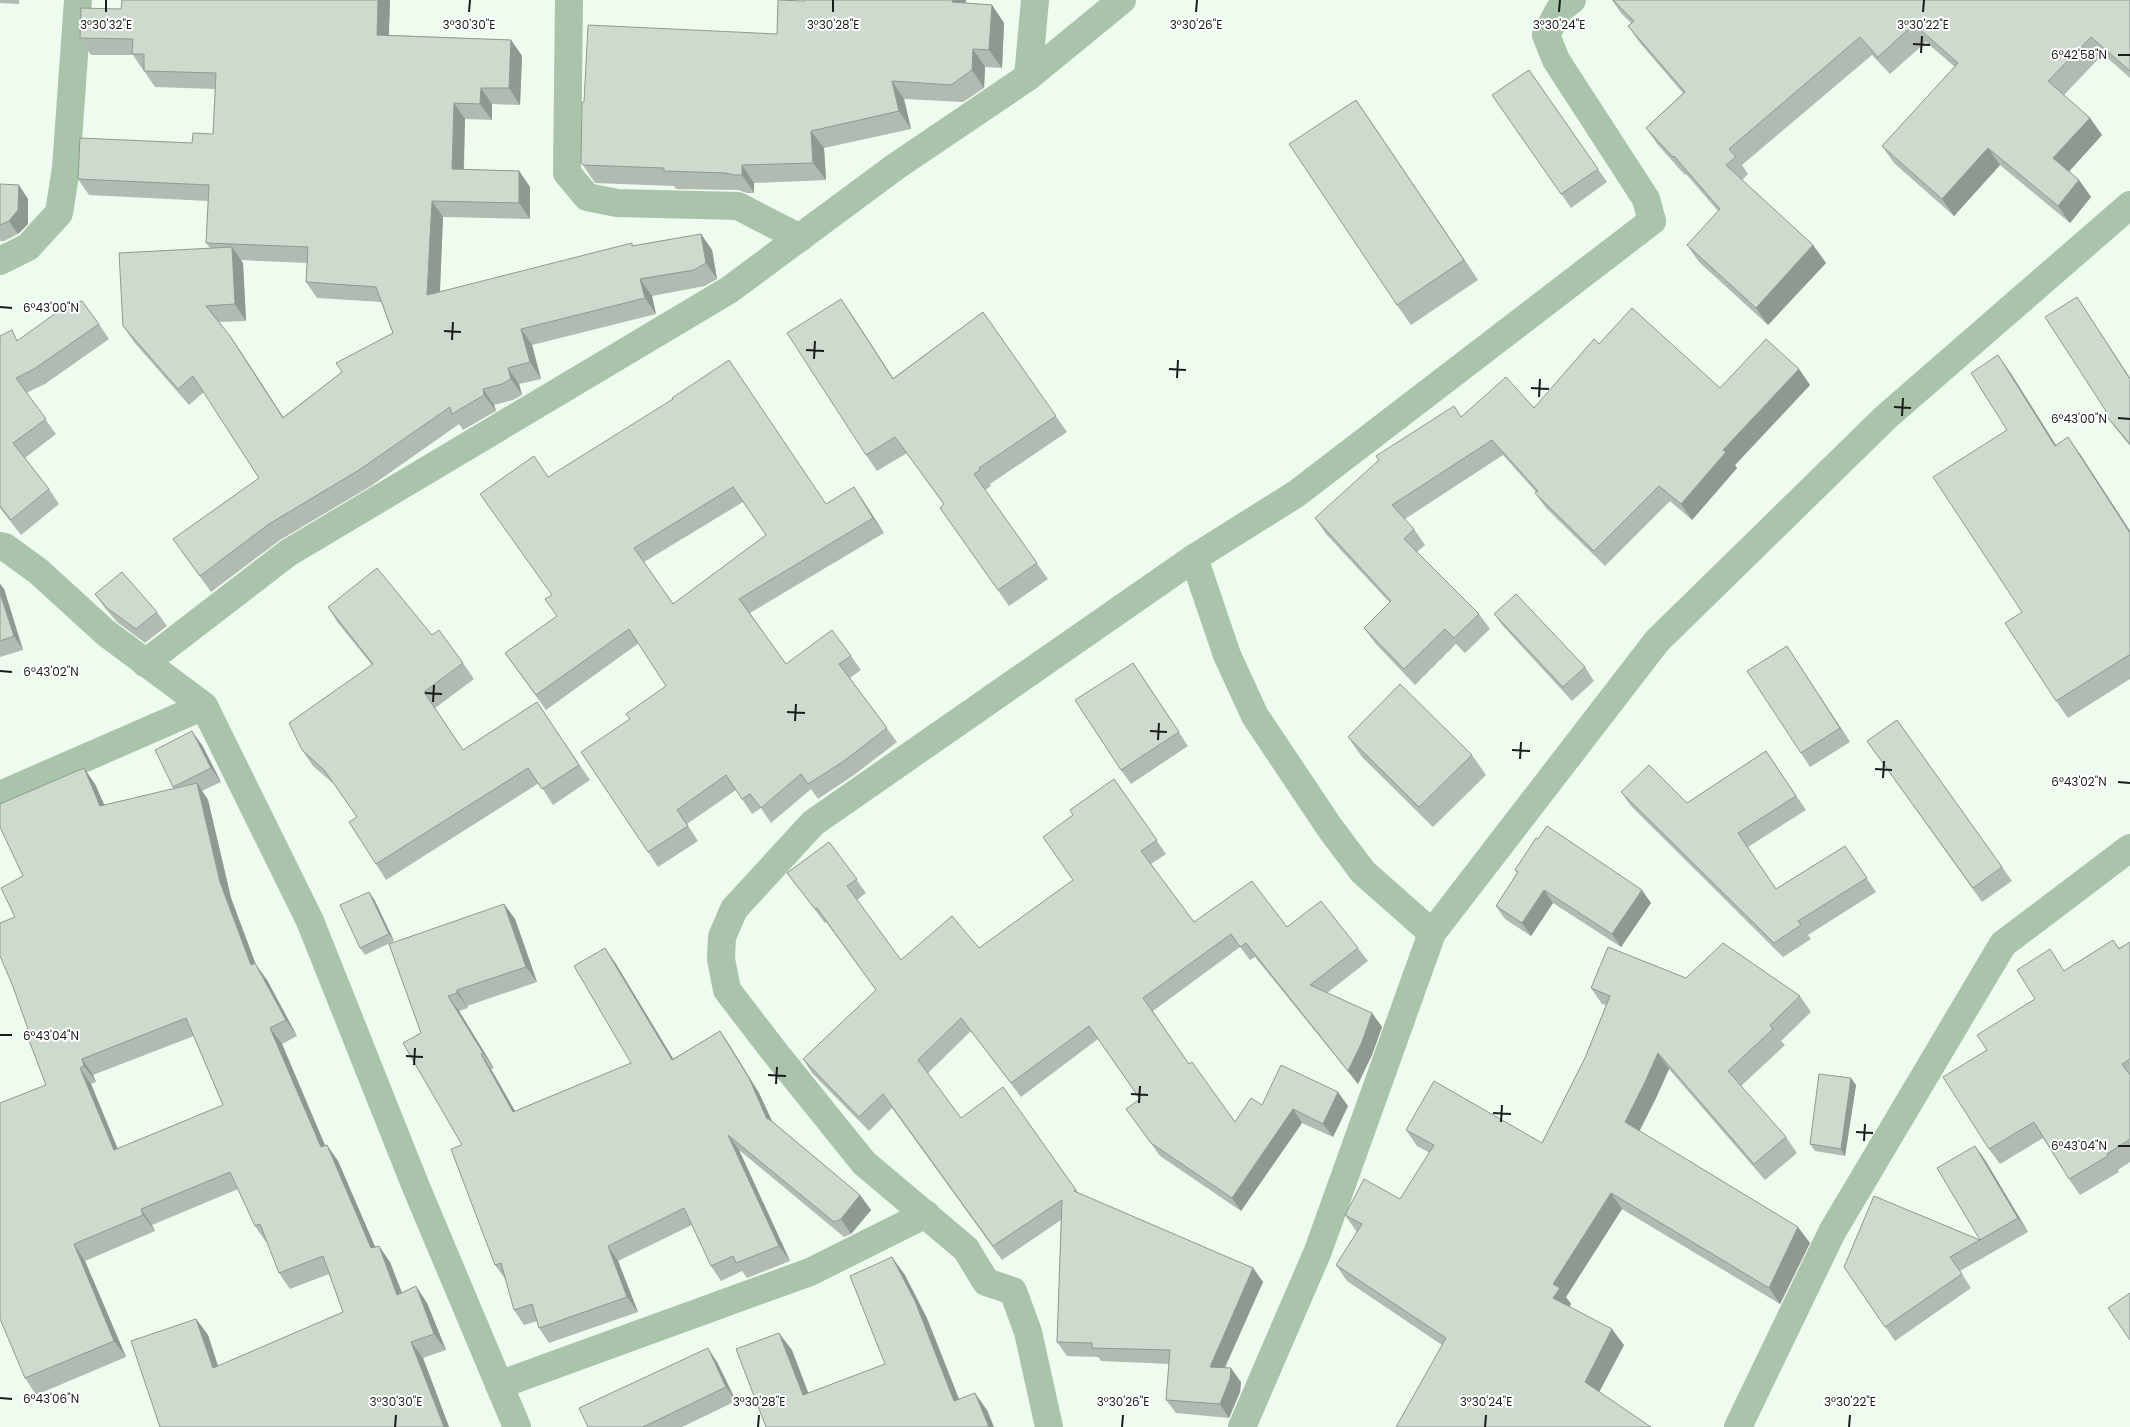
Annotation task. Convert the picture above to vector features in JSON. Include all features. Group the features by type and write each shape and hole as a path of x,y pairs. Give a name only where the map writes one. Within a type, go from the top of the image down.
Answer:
{"street":[{"path":"0,261 28,247 59,213 66,168 78,0"},
{"path":"569,0 568,173 587,197 617,202 738,206 800,238"},
{"path":"1028,77 1035,0"},
{"path":"145,663 288,553 729,290 895,167 1028,77 1122,0"},
{"path":"1050,1427 1028,1332 1013,1291 986,1282 966,1249 864,1163 773,1050 728,990 721,959 722,937 734,909 813,823 1194,558 1296,494 1652,222 1646,199 1556,60 1546,35 1559,10 1572,0"},
{"path":"1242,1427 1318,1251 1432,933 1657,640 1886,417 2130,205"},
{"path":"0,546 38,571 106,633 204,706 310,921 416,1187 517,1427"},
{"path":"1194,558 1227,655 1255,716 1330,828 1363,872 1432,933"},
{"path":"0,795 204,706"},
{"path":"1738,1427 1832,1232 2003,944 2130,848"},
{"path":"499,1385 810,1272 926,1214"}],"building":[{"path":"122,0 378,0 377,35 511,40 509,88 481,88 480,104 454,103 452,169 519,171 519,203 432,201 427,295 632,243 632,246 701,234 706,263 694,270 640,279 645,298 521,329 530,362 508,368 511,379 502,384 483,389 484,395 452,414 450,407 359,470 269,524 200,576 173,539 259,478 193,376 178,389 123,326 119,253 232,247 235,304 206,306 230,336 283,418 342,372 336,363 393,333 376,287 306,282 308,247 206,243 209,185 78,179 80,138 192,143 193,133 213,134 216,73 144,71 144,54 132,54 133,39 80,38 81,8 121,9"},
{"path":"778,0 953,0 952,2 992,5 989,50 973,49 972,70 951,85 892,81 899,111 811,131 813,163 742,165 742,175 664,171 664,168 583,165 581,162 582,102 584,102 588,25 777,34"},
{"path":"1613,0 2130,0 2130,71 2091,37 2048,81 2090,118 2053,158 2079,180 2058,206 1988,148 1942,199 1882,146 1958,63 1914,24 1878,57 1860,37 1729,149 1736,157 1726,165 1813,245 1756,308 1687,245 1720,209 1674,156 1646,128 1685,92 1628,26 1634,21"},
{"path":"1529,70 1598,169 1561,194 1492,95"},
{"path":"1356,100 1464,260 1397,305 1289,144"},
{"path":"0,184 19,185 18,210 9,221 0,225"},
{"path":"2077,297 2130,379 2130,444 2104,413 2106,411 2045,317"},
{"path":"841,299 893,379 983,312 1056,416 979,468 980,470 974,474 1037,563 998,590 940,508 944,504 895,437 866,455 787,333"},
{"path":"82,301 99,324 34,369 16,378 46,419 13,443 49,489 11,520 0,506 0,336 12,330 17,341 67,305"},
{"path":"1632,308 1720,388 1766,339 1799,369 1723,450 1726,452 1681,504 1659,486 1594,551 1535,493 1538,491 1492,440 1392,505 1414,529 1404,539 1479,614 1454,638 1445,629 1404,669 1364,628 1391,601 1315,518 1379,460 1376,456 1454,406 1461,417 1506,377 1534,408 1594,339 1599,344"},
{"path":"1998,355 2055,446 2068,437 2130,533 2130,656 2056,701 2005,623 2022,612 1933,477 2007,430 1971,373"},
{"path":"729,360 826,504 854,487 873,518 739,599 786,664 832,630 851,656 839,664 887,728 844,761 808,784 801,774 761,808 750,794 742,799 726,775 677,810 688,826 648,852 581,752 630,719 626,714 666,686 629,629 536,695 505,653 557,616 545,599 552,595 480,494 534,456 548,477","holes":["733,487 766,535 673,604 634,548"]},
{"path":"377,568 432,635 439,630 463,663 424,692 463,750 537,702 579,765 542,789 528,768 376,864 349,822 357,817 325,771 302,750 289,723 373,664 328,607"},
{"path":"122,572 157,612 136,629 107,608 95,594"},
{"path":"0,593 14,636 0,641"},
{"path":"1516,594 1585,667 1563,687 1494,614"},
{"path":"1787,646 1840,728 1801,753 1747,671"},
{"path":"1133,663 1179,732 1121,770 1075,700"},
{"path":"1400,684 1472,755 1419,807 1348,737"},
{"path":"1897,720 2002,867 1973,888 1867,741"},
{"path":"192,731 211,768 173,787 155,750"},
{"path":"1766,751 1796,796 1738,833 1776,889 1845,846 1867,878 1798,921 1801,925 1774,943 1621,792 1649,765 1687,803"},
{"path":"84,768 100,806 197,783 220,882 251,965 255,963 286,1020 270,1028 321,1147 327,1145 371,1248 379,1246 397,1295 416,1286 434,1334 411,1342 444,1427 160,1427 131,1341 196,1319 213,1368 343,1312 323,1256 279,1273 260,1224 255,1226 230,1172 141,1209 143,1215 74,1244 114,1341 25,1378 0,1319 0,1103 46,1085 25,1030 28,1029 12,984 0,956 0,923 15,917 1,888 23,876 0,827 0,804","holes":["186,1018 223,1105 114,1150 80,1068 84,1066 82,1059"]},
{"path":"1114,779 1157,840 1141,851 1194,922 1252,881 1287,927 1321,901 1358,948 1310,985 1372,1013 1362,1042 1348,1071 1246,943 1240,947 1231,934 1143,998 1189,1064 1192,1062 1235,1122 1251,1098 1262,1105 1281,1065 1338,1092 1323,1124 1293,1109 1232,1198 1151,1143 1126,1109 1140,1099 1089,1026 1011,1083 961,1018 918,1060 961,1118 1003,1087 1076,1190 1074,1191 1253,1268 1210,1367 1231,1368 1230,1379 1220,1404 1166,1400 1170,1350 1092,1348 1092,1343 1057,1342 1062,1200 993,1246 883,1094 859,1117 803,1059 876,990 817,908 815,909 787,873 829,842 857,879 847,886 901,960 952,916 979,948 1073,880 1043,837 1073,815 1070,810"},
{"path":"1547,826 1642,890 1612,934 1544,890 1522,923 1496,906 1518,872 1515,870 1536,838 1538,839"},
{"path":"369,892 389,934 360,948 340,905"},
{"path":"504,904 526,967 457,990 457,993 448,996 483,1053 481,1054 513,1112 631,1063 574,966 605,948 672,1060 720,1031 749,1078 767,1119 860,1195 841,1219 834,1222 728,1135 779,1246 736,1263 733,1256 711,1266 684,1208 608,1246 627,1297 539,1328 532,1304 514,1310 501,1263 495,1265 451,1149 462,1145 403,1043 421,1033 389,944"},
{"path":"2113,940 2119,949 2130,942 2130,1059 2122,1064 2130,1075 2130,1139 2107,1154 2108,1156 2069,1179 2034,1122 1989,1149 1943,1077 1987,1050 1977,1035 2035,999 2017,970 2050,949 2064,971"},
{"path":"1723,943 1800,996 1770,1025 1773,1029 1728,1071 1786,1137 1754,1164 1658,1053 1625,1122 1798,1227 1769,1288 1611,1193 1553,1284 1560,1288 1553,1298 1612,1329 1585,1382 1651,1427 1396,1427 1446,1338 1336,1265 1362,1224 1345,1215 1364,1179 1400,1199 1434,1145 1406,1130 1434,1081 1542,1143 1585,1058 1610,996 1591,988 1608,947 1686,978"},
{"path":"1819,1074 1851,1078 1841,1149 1810,1144"},
{"path":"1975,1146 2018,1218 1980,1240 1937,1168"},
{"path":"1874,1196 1980,1240 1950,1257 1962,1274 1885,1327 1844,1267"},
{"path":"892,1257 915,1301 954,1401 975,1393 989,1427 766,1427 736,1349 779,1333 803,1395 885,1364 850,1276"},
{"path":"2130,1293 2130,1340 2108,1308"},
{"path":"708,1348 726,1387 643,1427 588,1427 579,1408"}]}
